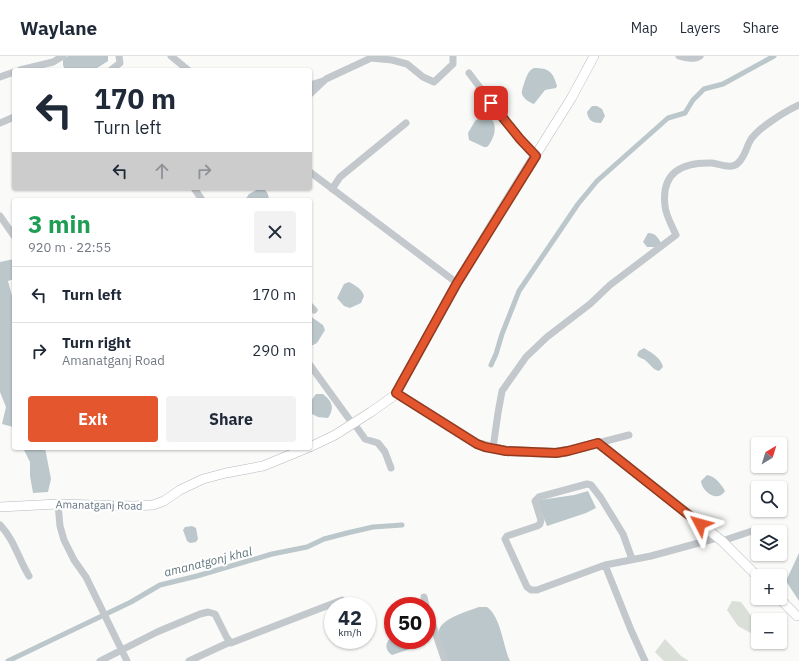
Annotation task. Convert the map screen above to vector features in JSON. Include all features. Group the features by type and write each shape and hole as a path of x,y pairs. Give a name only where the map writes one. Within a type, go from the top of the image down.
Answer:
{"main road":[{"path":"312,446 335,435 371,412 396,393 457,283 572,97 594,56"},
{"path":"396,393 477,444 493,448 520,452 556,453 598,443 719,539 751,570"},
{"name":"Amanatganj Road","path":"0,507 58,504 134,506 154,505 203,479 263,466 302,450"},
{"path":"786,605 797,616"}],"street":[{"path":"28,68 53,62 64,56"},
{"path":"114,68 120,63 119,56"},
{"path":"170,56 185,68"},
{"path":"312,84 326,80 371,58 392,60 407,64 423,77 434,82 453,64 453,56"},
{"path":"679,56 697,58 700,56"},
{"path":"0,77 12,73"},
{"path":"469,73 507,124 536,156"},
{"path":"312,92 326,80"},
{"path":"493,448 502,390 526,357 547,337 590,304 610,285 676,235 665,208 664,189 670,176 682,167 712,163 728,166 738,163 747,150 750,140 786,111 799,105"},
{"path":"0,123 12,117"},
{"path":"332,189 340,177 406,123"},
{"path":"312,174 457,283"},
{"path":"0,216 12,233"},
{"path":"312,368 365,439 378,443 385,452 392,468"},
{"path":"598,443 630,435"},
{"path":"632,559 623,534 591,485 587,484 539,497 536,502 541,520 540,524 508,536 505,539 527,587 531,590 537,590 605,565 651,556 751,531"},
{"path":"58,504 60,526 64,540 74,560 86,577 127,661"},
{"path":"0,525 15,544 19,557 29,576"},
{"path":"605,565 645,661"},
{"path":"189,661 230,642 240,640 259,631 265,631 295,617 324,608"},
{"path":"100,661 157,632 208,612 215,614 230,642"},
{"path":"436,634 445,661"}],"shaded area":[{"path":"68,56 108,56 108,61 97,68 64,68 63,60"},
{"path":"534,68 547,70 550,72 554,77 557,86 556,88 545,90 534,104 525,99 522,92 528,73"},
{"path":"592,106 597,106 602,109 605,116 601,123 593,122 589,119 587,112"},
{"path":"483,115 492,120 495,128 493,138 487,147 469,140 468,133 475,121"},
{"path":"256,190 265,190 268,198 246,198 249,194"},
{"path":"648,233 656,236 661,243 656,247 647,247 643,242"},
{"path":"12,259 12,280 8,281 12,296 12,427 2,424 6,407 0,392 0,262"},
{"path":"349,282 360,289 364,296 361,303 350,308 344,306 337,298 344,284"},
{"path":"312,317 323,325 325,330 317,343 312,346"},
{"path":"644,348 656,356 662,364 663,367 659,371 637,355 639,351"},
{"path":"316,394 323,394 329,399 332,408 328,418 318,417 312,414 312,399"},
{"path":"24,450 45,450 51,479 48,492 33,493 30,476 30,462"},
{"path":"707,475 718,481 722,486 725,491 722,495 714,496 706,492 701,481"},
{"path":"588,491 596,508 586,513 547,526 538,503 540,500 574,495"},
{"path":"192,526 196,528 198,539 196,542 190,543 187,541 183,530 185,527"},
{"path":"799,553 799,601 787,583 787,579"},
{"path":"732,601 741,602 751,616 751,633 738,626 727,610"},
{"path":"479,607 487,607 496,618 510,661 448,661 440,640 440,628 448,620"},
{"path":"665,639 681,656 689,661 664,661 655,652"},
{"path":"387,649 410,649 392,655"}],"waterway":[{"path":"491,365 519,291 578,204 597,181 668,118 685,113 693,100 704,89 723,84 774,56"},
{"name":"amanatgonj khal","path":"8,661 131,602 160,585 272,554 307,547 324,539 347,533 373,527 402,525"}],"route":[{"path":"491,103 536,156 457,283 396,393 477,444 485,447 506,451 556,453 598,443 700,524"}]}
